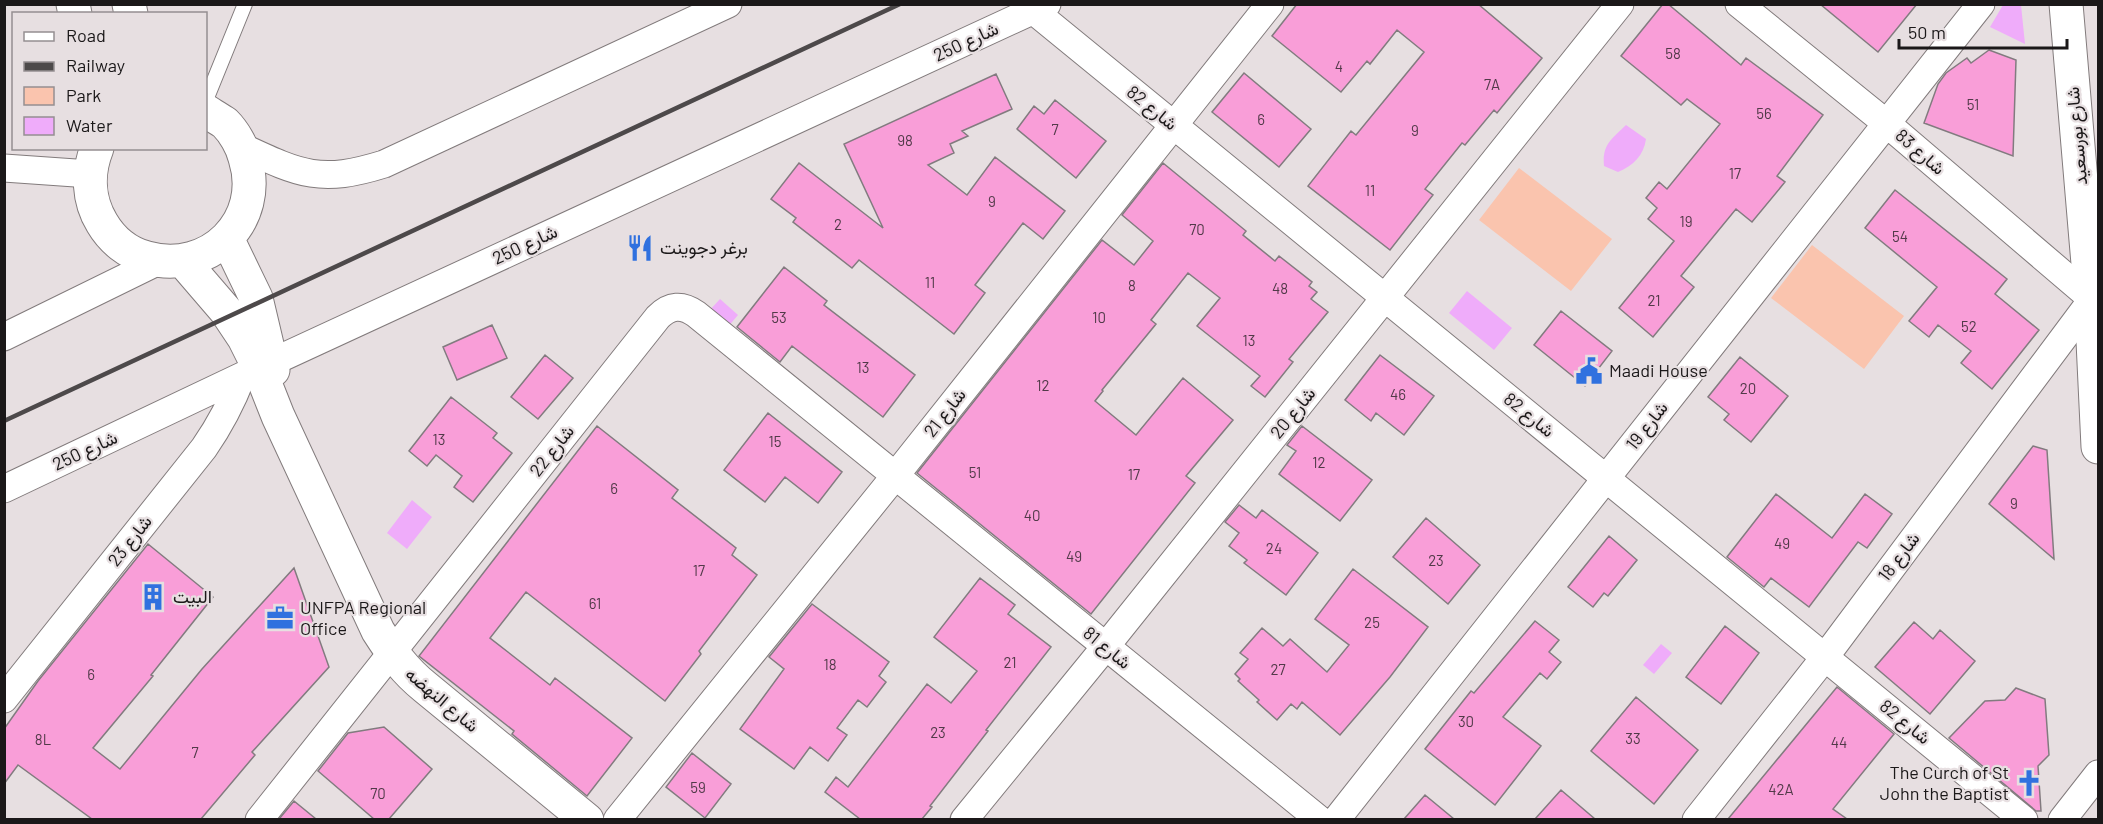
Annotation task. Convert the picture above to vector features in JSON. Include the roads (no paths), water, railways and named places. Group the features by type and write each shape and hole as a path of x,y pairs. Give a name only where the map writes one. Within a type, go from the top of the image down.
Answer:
{"street":[{"path":"242,147 287,168 305,173 329,176 356,173 384,164 728,4"},
{"name":"شارع 21","path":"617,819 895,476 1270,4"},
{"name":"شارع 20","path":"964,819 1106,646 1620,4"},
{"name":"شارع 83","path":"1739,4 2096,298"},
{"name":"شارع 19","path":"1336,819 1981,4"},
{"name":"شارع بورسعيد","path":"2066,4 2096,298 2098,447"},
{"name":"شارع 82","path":"1040,8 1173,125 2024,819"},
{"name":"شارع 250","path":"4,489 258,369 1040,8"},
{"path":"4,337 171,261 199,257 214,249 227,238 242,218 249,195 249,170 242,147 225,124 207,112"},
{"path":"4,168 94,161 91,195 97,214 107,232 121,246 139,256 171,261"},
{"name":"شارع النهضه","path":"227,238 256,298 258,369"},
{"name":"شارع النهضه","path":"171,261 226,311 244,338 378,631 405,670 587,819"},
{"name":"شارع 18","path":"1696,819 1825,657 2096,298"},
{"name":"شارع 22","path":"259,819 650,327 669,308 683,307 690,310 895,476"},
{"name":"شارع 23","path":"4,699 204,448 220,426 233,402 258,369"},
{"name":"شارع 81","path":"895,476 1320,819"},
{"path":"2062,819 2098,774"}],"lane":[{"path":"207,98 245,4"}],"water":[{"path":"2003,5 2021,5 2025,44 1990,27"},
{"path":"1626,125 1646,139 1637,159 1618,172 1604,166 1605,152 1612,138"},
{"path":"1467,291 1512,328 1494,350 1449,313"},
{"path":"720,299 738,315 727,328 709,311"},
{"path":"412,500 432,517 407,549 387,533"},
{"path":"1661,644 1672,653 1654,674 1643,665"}],"railway":[{"path":"4,421 900,4"}],"place":[{"name":"برغر دجوينت","path":"640,248"},
{"name":"Maadi House","path":"1589,371"},
{"name":"البيت","path":"153,597"},
{"name":"UNFPA Regional Office","path":"280,618"},
{"name":"The Curch of St John the Baptist","path":"2029,783"}]}
